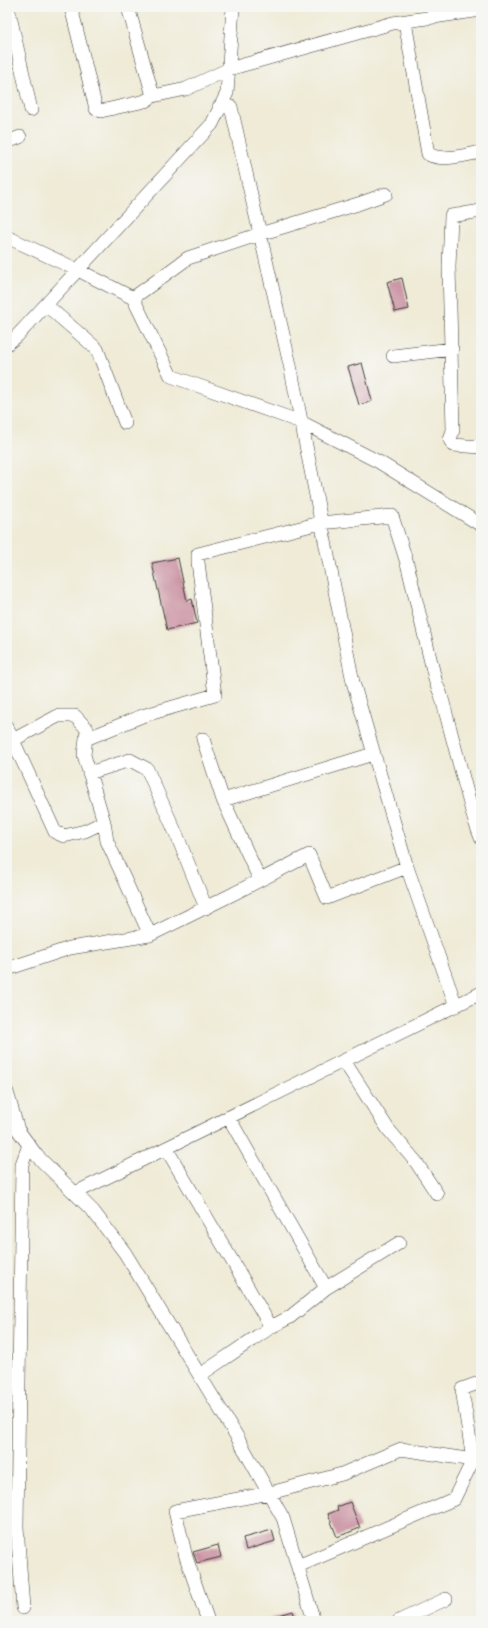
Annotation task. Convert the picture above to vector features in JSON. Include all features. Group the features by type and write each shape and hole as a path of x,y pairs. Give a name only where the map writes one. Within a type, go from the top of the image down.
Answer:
{"street":[{"path":"8,7 31,110"},
{"path":"71,7 96,109 101,111 145,100 153,96 186,89 228,69 393,24 481,10"},
{"path":"128,7 153,96"},
{"path":"7,344 17,336 46,305 212,124 227,93 233,7"},
{"path":"405,22 428,154 434,157 452,157 481,152"},
{"path":"219,107 232,107 290,365 353,682 407,867 456,1006"},
{"path":"7,142 20,137"},
{"path":"134,298 188,258 386,194"},
{"path":"481,211 451,216 450,267 453,430 450,440 453,445 481,447"},
{"path":"7,237 134,298 171,376 301,422 379,462 481,525"},
{"path":"46,305 97,348 125,423"},
{"path":"394,356 452,349"},
{"path":"86,739 142,716 215,695 198,554 321,523 392,516 407,563 436,683 441,695 474,819 481,838"},
{"path":"13,740 58,716 74,716 87,729 84,755 104,822 107,841 150,935"},
{"path":"7,727 55,832 64,836 85,831 104,822"},
{"path":"204,739 223,800 260,880"},
{"path":"223,800 373,754"},
{"path":"89,773 130,760 147,770 178,838 206,908"},
{"path":"7,969 70,948 150,935 206,908 308,855 327,898 407,867"},
{"path":"75,1193 481,993"},
{"path":"344,1061 388,1128 416,1162 437,1194"},
{"path":"7,1092 18,1130 37,1156 93,1211 125,1253 270,1493 283,1518 314,1621"},
{"path":"229,1118 326,1288"},
{"path":"23,1608 12,1484 13,1350 22,1164 29,1145"},
{"path":"166,1148 271,1327"},
{"path":"200,1375 271,1327 290,1317 326,1288 399,1244"},
{"path":"298,1566 454,1499 473,1460 462,1389 481,1382"},
{"path":"208,1621 186,1557 175,1510 270,1493 342,1474 401,1448 473,1460"},
{"path":"399,1621 446,1599"}],"building":[{"path":"402,278 409,309 395,312 387,282"},
{"path":"362,363 372,401 359,405 348,367"},
{"path":"178,558 187,601 192,599 197,623 167,630 152,563"},
{"path":"350,1502 360,1528 337,1537 328,1514 338,1510 337,1507"},
{"path":"272,1530 275,1541 246,1550 243,1538"},
{"path":"218,1545 221,1557 197,1563 193,1552"},
{"path":"293,1611 296,1621 267,1621 266,1619"}]}
